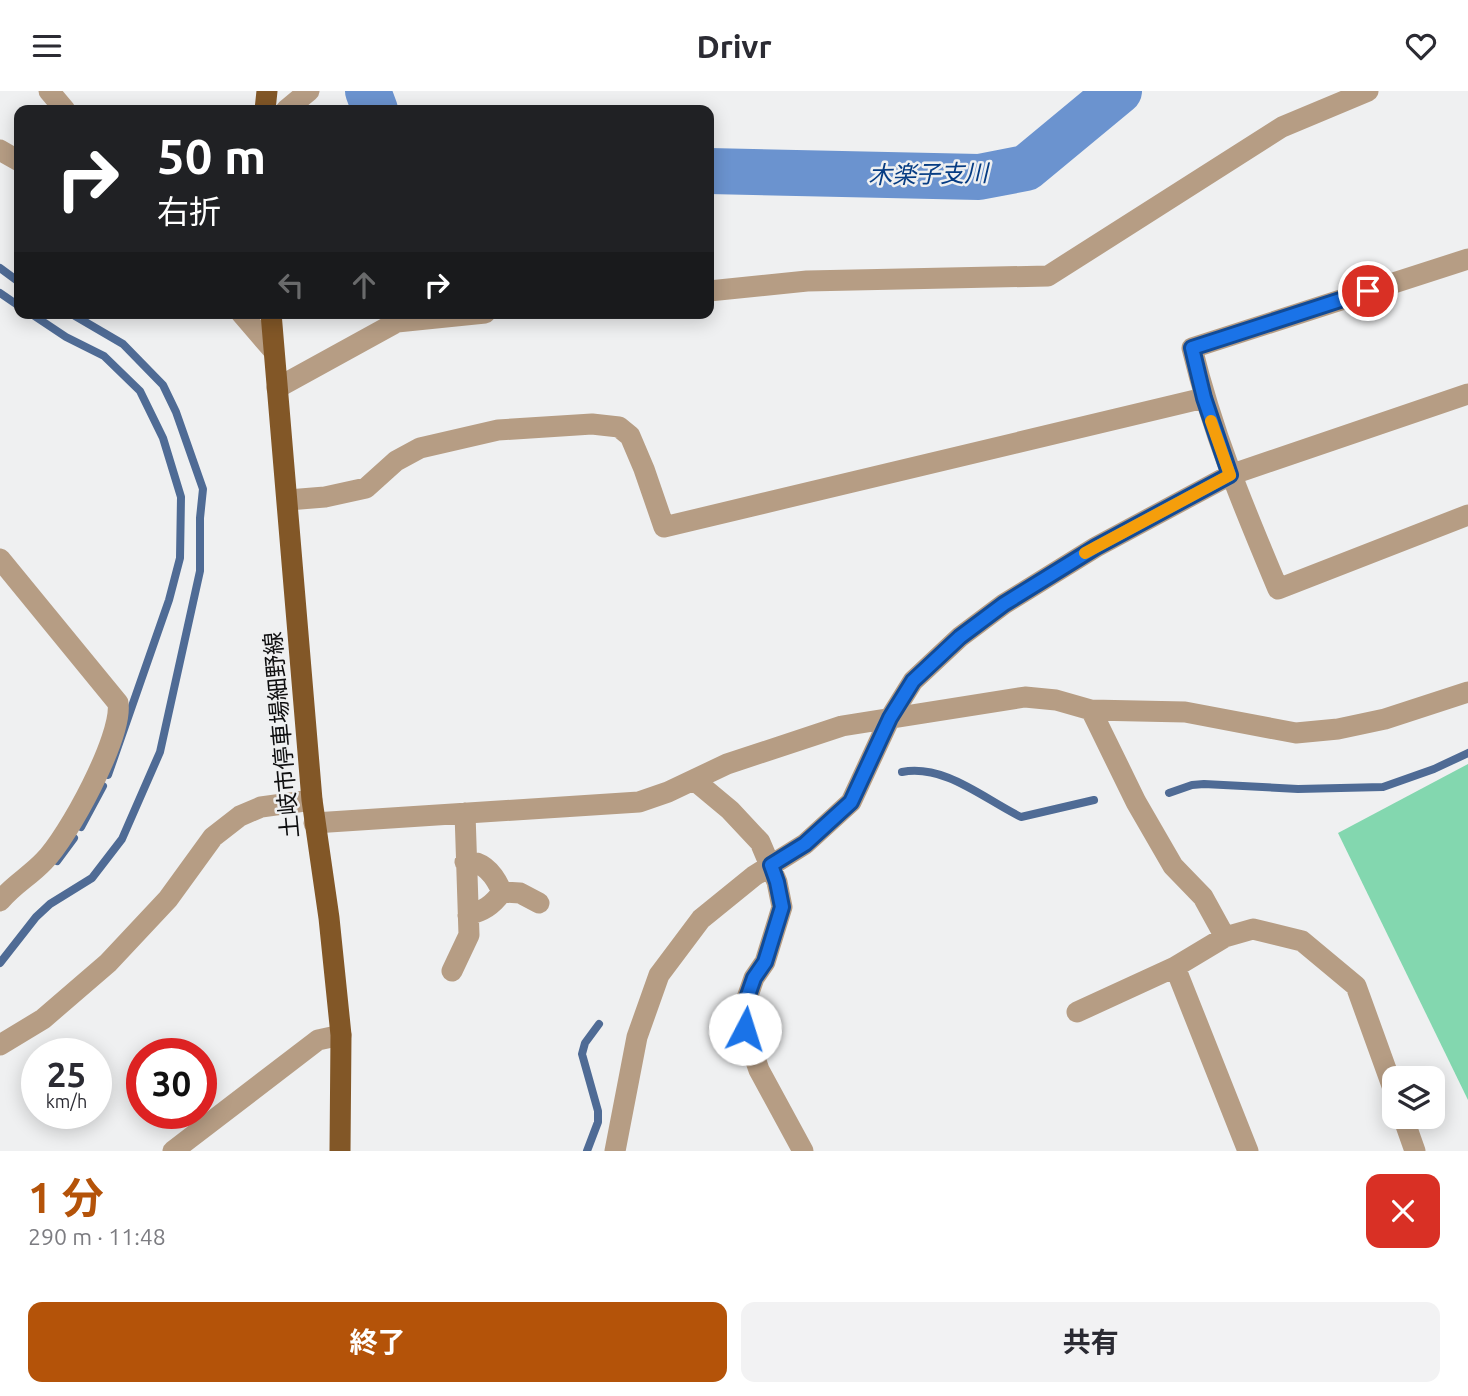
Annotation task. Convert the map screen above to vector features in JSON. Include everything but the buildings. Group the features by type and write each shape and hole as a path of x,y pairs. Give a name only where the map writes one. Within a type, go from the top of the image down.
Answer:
{"main road":[{"name":"土岐市停車場細野線","path":"271,319 314,823 329,918 341,1035 340,1151"}],"street":[{"path":"49,91 61,105"},
{"path":"292,105 309,91"},
{"path":"714,290 807,281 1048,276 1282,127 1368,91"},
{"path":"1468,258 1192,348 1204,398 1230,475 1278,589 1468,515"},
{"path":"245,319 272,349"},
{"path":"277,388 397,322 426,319"},
{"path":"615,1151 637,1037 659,975 701,919 771,865 805,844 851,802 890,718 913,681 960,637 1004,604 1096,547 1230,475 1468,394"},
{"path":"288,500 325,497 366,488 396,461 419,447 498,430 592,424 618,427 629,436 644,469 664,527 1204,398"},
{"path":"0,559 118,703 119,711 117,723 95,778 59,843 43,862 11,887 0,901"},
{"path":"314,823 639,802 766,749 842,726 1025,697 1056,700 1091,710 1185,712 1296,733 1338,729 1385,719 1468,692"},
{"path":"1091,710 1142,813 1173,866 1203,897 1225,937"},
{"path":"694,780 730,810 760,842 777,882 782,907 765,962 754,978 746,1001 745,1029 760,1070 803,1151"},
{"path":"0,1045 43,1019 108,963 168,899 213,838 240,816 261,807 312,800"},
{"path":"452,971 469,935 466,814"},
{"path":"466,862 475,861 486,868 497,880 502,893"},
{"path":"502,893 520,893 539,903"},
{"path":"467,915 482,911 495,903 502,893"},
{"path":"1077,1011 1175,967 1225,937 1253,929 1302,941 1356,986 1385,1066"},
{"path":"1175,967 1248,1151"},
{"path":"173,1151 318,1040 341,1035"},
{"path":"1407,1129 1415,1151"}],"green space":[{"path":"1468,764 1468,1100 1338,833"}],"waterway":[{"name":"木楽子支川","path":"368,91 373,105"},
{"name":"木楽子支川","path":"714,171 979,177 1026,168 1119,91"},
{"path":"0,268 14,278"},
{"path":"0,293 14,303"},
{"path":"39,319 66,337 104,356 140,391 163,438 181,497 180,558 169,600 108,775"},
{"path":"0,963 36,917 50,904 92,878 122,839 160,752 200,571 203,489 176,412 163,385 123,344 80,319"},
{"path":"1169,793 1204,784 1298,789 1383,787 1434,769 1468,753"},
{"path":"902,772 934,773 949,778 1021,817 1094,800"},
{"path":"81,827 103,786"},
{"path":"57,861 74,838"},
{"path":"587,1151 598,1122 598,1111 582,1054 585,1043 599,1024"}],"slow traffic":[{"path":"1085,553 1230,475 1211,421"}],"route":[{"path":"745,1029 746,1001 754,978 765,962 782,907 771,865 805,844 851,802 890,718 913,681 960,637 1004,604 1096,547 1230,475 1204,398 1192,348 1368,291"}]}
